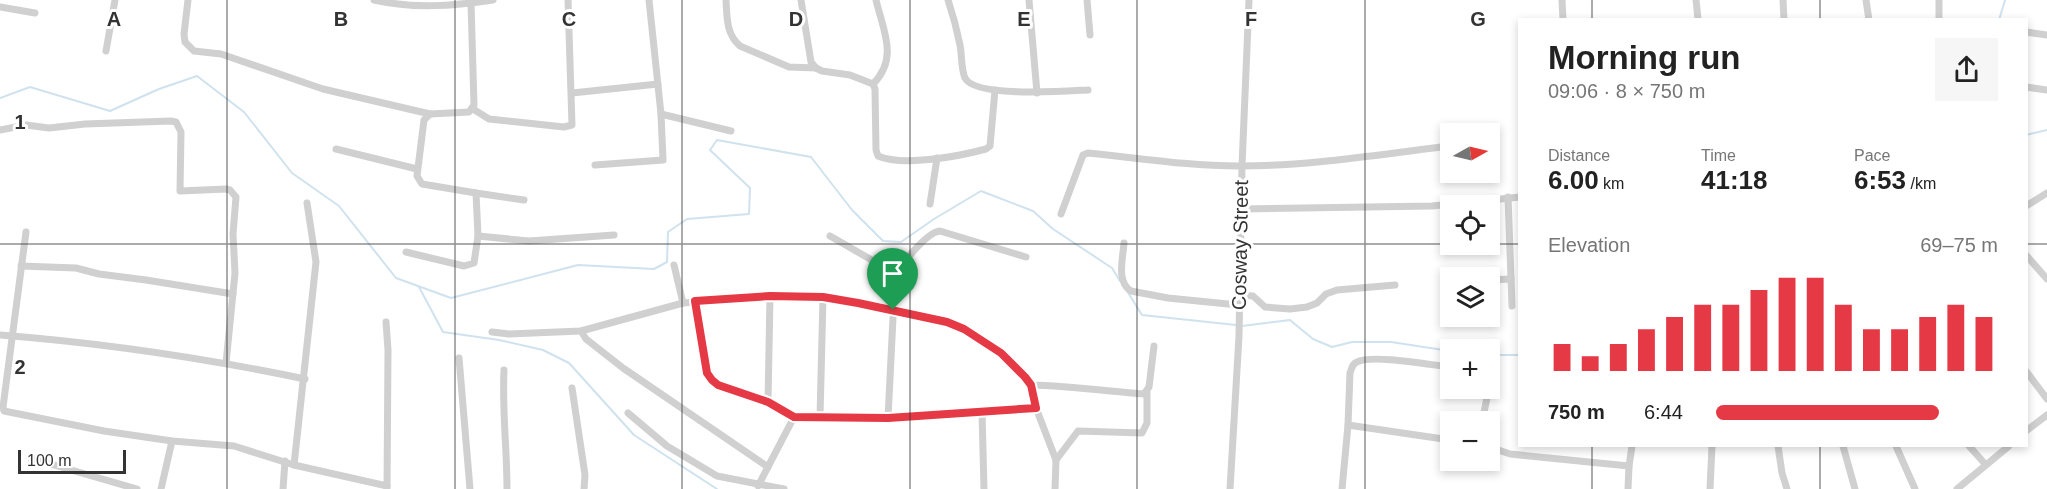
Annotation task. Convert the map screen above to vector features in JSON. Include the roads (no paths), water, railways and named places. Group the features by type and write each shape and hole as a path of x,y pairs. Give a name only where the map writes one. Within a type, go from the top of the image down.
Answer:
{"street":[{"path":"106,51 116,0"},
{"path":"188,0 184,34 185,42 194,51 221,54 323,89 430,114 470,112 473,109 471,3"},
{"path":"374,0 421,6 493,0"},
{"path":"473,109 489,119 564,128 572,125 568,0"},
{"path":"595,165 663,160 661,114 649,0"},
{"path":"726,0 728,28 734,41 740,46 789,67 816,68"},
{"path":"801,0 811,62 816,68 860,78 873,84 878,156 907,161 937,158 981,150 990,146 995,90"},
{"path":"873,84 882,73 888,48 876,0"},
{"path":"948,0 960,44 965,77 975,85 995,90 1037,93 1088,90"},
{"path":"1029,0 1037,93"},
{"path":"1087,0 1089,35"},
{"name":"Cosway Street","path":"1230,489 1239,336 1242,166 1249,0"},
{"path":"1562,0 1563,18"},
{"path":"1696,0 1698,18"},
{"path":"1782,0 1784,18"},
{"path":"1866,0 1869,18"},
{"path":"1939,0 1939,18"},
{"path":"0,7 34,13"},
{"path":"2028,32 2047,35"},
{"path":"572,93 658,84"},
{"path":"2028,87 2047,90"},
{"path":"430,114 424,120 417,168 417,176 422,184 524,201"},
{"path":"661,114 731,131"},
{"path":"0,130 26,125 49,128 85,124 176,122 181,132 180,191 226,189 236,197 233,234 235,273 226,363"},
{"path":"1061,214 1083,155 1088,153 1214,166 1242,166 1300,164 1440,147"},
{"path":"336,150 417,168"},
{"path":"930,204 937,158"},
{"path":"406,252 468,266 474,263 478,236 476,193"},
{"path":"2028,205 2047,193"},
{"path":"1508,197 1512,306"},
{"path":"1241,209 1432,206 1518,197"},
{"path":"294,465 316,262 307,203"},
{"path":"888,418 896,274 928,235 936,231 1026,257"},
{"path":"26,232 3,396 4,411 74,426 172,441 234,446 294,465 387,487 388,350 386,322"},
{"path":"478,236 529,241 614,235"},
{"path":"830,236 896,274"},
{"path":"1124,243 1121,279 1127,289 1167,298 1238,307"},
{"path":"2028,257 2047,279"},
{"path":"674,265 683,303"},
{"path":"21,267 76,268 99,274 233,294"},
{"path":"1500,280 1511,279"},
{"path":"1239,295 1253,296 1265,307 1290,309 1317,303 1326,294 1337,290 1395,285"},
{"path":"768,402 770,296"},
{"path":"492,332 509,334 581,330 683,303 770,296 823,297 947,322 964,329 1002,354 1031,385 1036,408 1056,460 1055,489"},
{"path":"820,417 823,297"},
{"path":"695,301 707,373 712,380 718,385 768,402 794,417 888,418 1036,408"},
{"path":"581,330 586,339 623,368 768,467"},
{"path":"0,334 156,352 226,363 305,380"},
{"path":"1056,460 1078,431 1142,433 1145,429 1148,411 1154,346"},
{"path":"459,358 470,489"},
{"path":"1342,489 1350,373 1353,365 1359,360 1372,358 1440,366"},
{"path":"504,370 503,406 507,447 507,489"},
{"path":"2028,374 2047,399"},
{"path":"1031,385 1144,394 1148,392"},
{"path":"572,388 583,455 584,489"},
{"path":"628,412 667,446 717,476 758,486 784,489"},
{"path":"982,412 984,489"},
{"path":"2028,429 2047,415"},
{"path":"758,486 794,417"},
{"path":"1348,425 1440,439"},
{"path":"161,489 172,441"},
{"path":"1628,489 1632,447"},
{"path":"1710,489 1712,447"},
{"path":"1778,447 1787,489"},
{"path":"1843,447 1855,489"},
{"path":"1896,447 1915,489"},
{"path":"1970,447 1986,465"},
{"path":"1957,489 2008,447"},
{"path":"1500,450 1510,454 1629,466"},
{"path":"30,458 137,489"},
{"path":"283,489 285,461"}],"waterway":[{"path":"2000,18 2005,0"},
{"path":"0,98 30,87 110,111 159,89 197,76 244,112 292,173 339,206 396,278 451,298 578,265 654,269 667,262 668,232 687,219 749,214 750,188 710,150 717,140 811,157 852,210 883,241 901,242 981,191 1033,211 1053,229 1112,268 1120,281"},
{"path":"2028,135 2047,130"},
{"path":"419,287 443,332 499,340 543,350 569,363 634,435 717,489"},
{"path":"1127,291 1142,315 1236,325"},
{"path":"1242,326 1290,320 1313,339 1332,347 1352,342 1391,342 1440,349"},
{"path":"1500,355 1518,355"}]}
